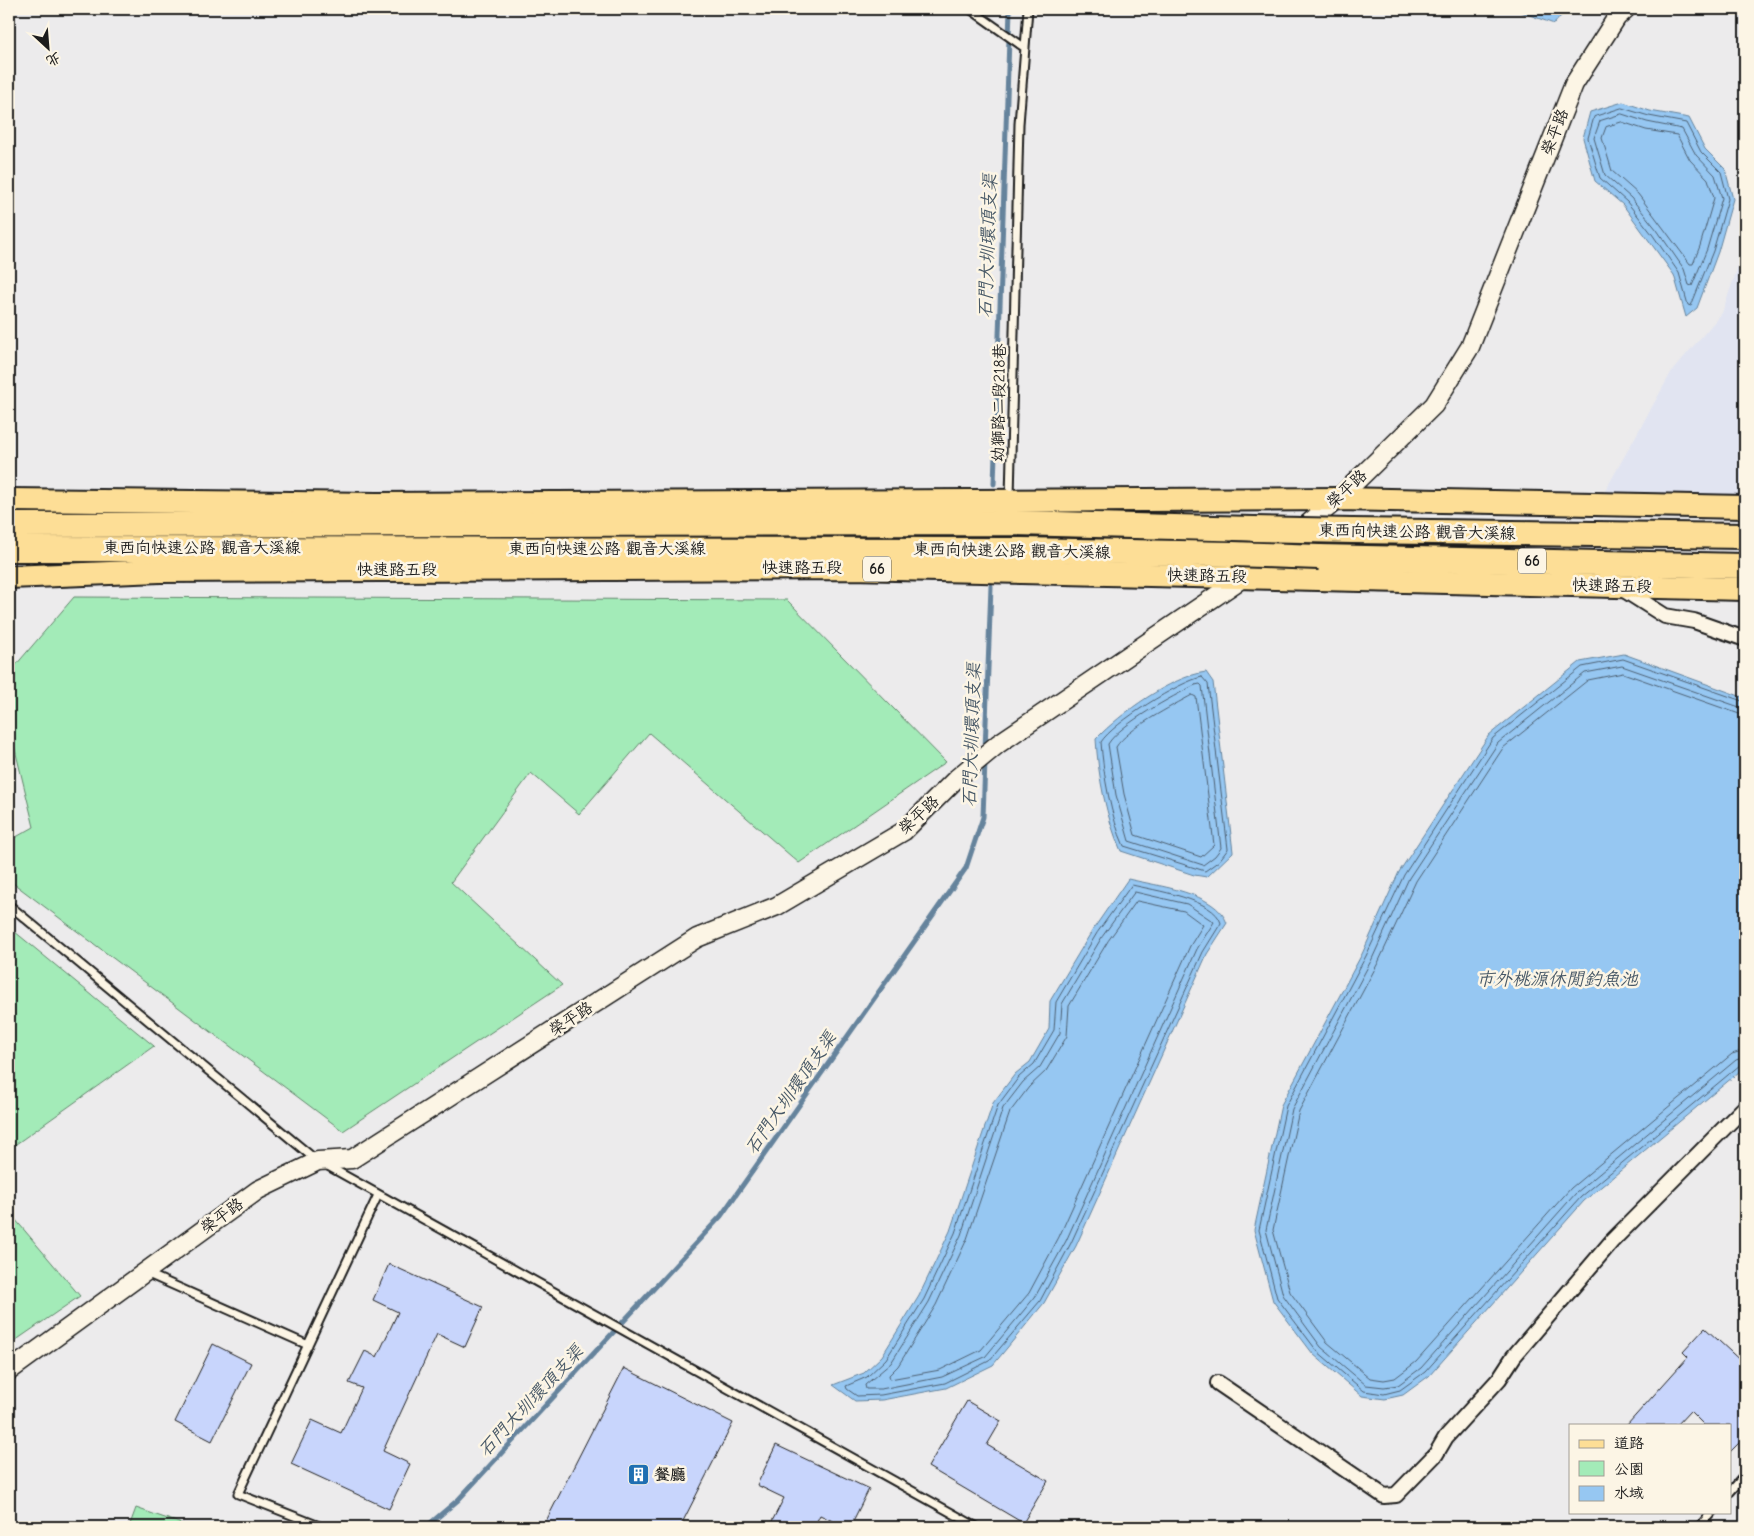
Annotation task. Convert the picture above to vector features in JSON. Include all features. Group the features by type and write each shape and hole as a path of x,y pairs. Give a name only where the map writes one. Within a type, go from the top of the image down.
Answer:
{"highway":[{"name":"東西向快速公路 觀音大溪線","path":"9,526 993,523 1745,536"},
{"name":"東西向快速公路 觀音大溪線","path":"9,549 992,550 1745,566"}],"main road":[{"path":"9,500 387,504 1010,499 1338,499 1745,507"},
{"name":"快速路五段","path":"9,576 160,571 852,568 1745,590"}],"street":[{"name":"榮平路","path":"9,1371 258,1190 318,1161 352,1159 697,938 777,906 904,831 957,778 998,744 1244,577 1338,499 1434,405 1470,347 1574,84 1617,17 1626,9"},
{"path":"1618,586 1665,616 1694,621 1745,639"},
{"path":"1218,1383 1384,1496 1396,1495 1436,1454 1446,1437 1499,1379 1514,1356 1612,1241 1745,1107"}],"lane":[{"path":"970,9 1025,48"},
{"name":"幼獅路二段218巷","path":"1010,499 1019,124 1028,9"},
{"path":"9,905 318,1161 977,1527"},
{"path":"322,1527 238,1494 378,1195"},
{"path":"144,1273 308,1345"},
{"path":"1732,1490 1745,1475"},
{"path":"1699,1527 1710,1514"}],"shaded area":[{"path":"1745,246 1745,500 1600,500 1672,371 1722,313"}],"green space":[{"path":"74,597 787,600 946,762 799,863 649,733 579,814 531,773 451,882 562,985 343,1131 9,880 9,841 34,827 9,725 9,673"},
{"path":"9,927 154,1046 9,1149"},
{"path":"9,1212 80,1296 9,1345"},
{"path":"136,1508 191,1527 129,1527"}],"water":[{"path":"1513,9 1567,9 1554,24"},
{"path":"1623,102 1650,111 1689,118 1705,149 1725,169 1733,199 1718,252 1697,308 1686,317 1674,275 1623,205 1595,181 1583,138 1590,112"},
{"name":"市外桃源休閒釣魚池","path":"1624,654 1745,698 1745,1067 1584,1201 1429,1376 1403,1395 1385,1399 1362,1396 1313,1354 1273,1301 1254,1230 1281,1105 1362,954 1399,872 1489,735 1580,662"},
{"path":"1206,672 1213,682 1233,852 1207,877 1194,875 1121,851 1111,824 1104,796 1096,739 1119,718 1147,698 1177,681"},
{"path":"1128,879 1198,897 1221,912 1227,923 1207,954 1076,1246 1044,1303 993,1365 946,1388 882,1400 855,1401 833,1385 864,1373 882,1356 919,1296 950,1231 993,1103 1015,1074 1030,1062 1049,1029 1050,1001 1092,931"}],"building":[{"path":"389,1264 483,1307 465,1347 437,1334 383,1451 410,1464 389,1509 291,1464 312,1420 341,1433 362,1388 349,1383 365,1351 377,1357 398,1312 373,1300"},
{"path":"1705,1328 1745,1365 1745,1437 1732,1450 1732,1424 1703,1424 1690,1411 1678,1424 1628,1424 1688,1357 1683,1352"},
{"path":"213,1344 251,1363 212,1441 175,1422"},
{"name":"餐廳","path":"624,1368 733,1423 680,1527 543,1527"},
{"path":"967,1401 1001,1421 987,1445 1048,1481 1023,1523 928,1467"},
{"path":"776,1445 869,1489 850,1527 845,1527 820,1515 814,1527 769,1527 784,1498 757,1485"}],"waterway":[{"name":"石門大圳環頂支渠","path":"994,484 1010,9"},
{"name":"石門大圳環頂支渠","path":"985,750 991,586"},
{"name":"石門大圳環頂支渠","path":"426,1527 458,1500 721,1216 966,868 983,817 985,761"}],"place":[{"name":"餐廳","path":"638,1475"}]}
